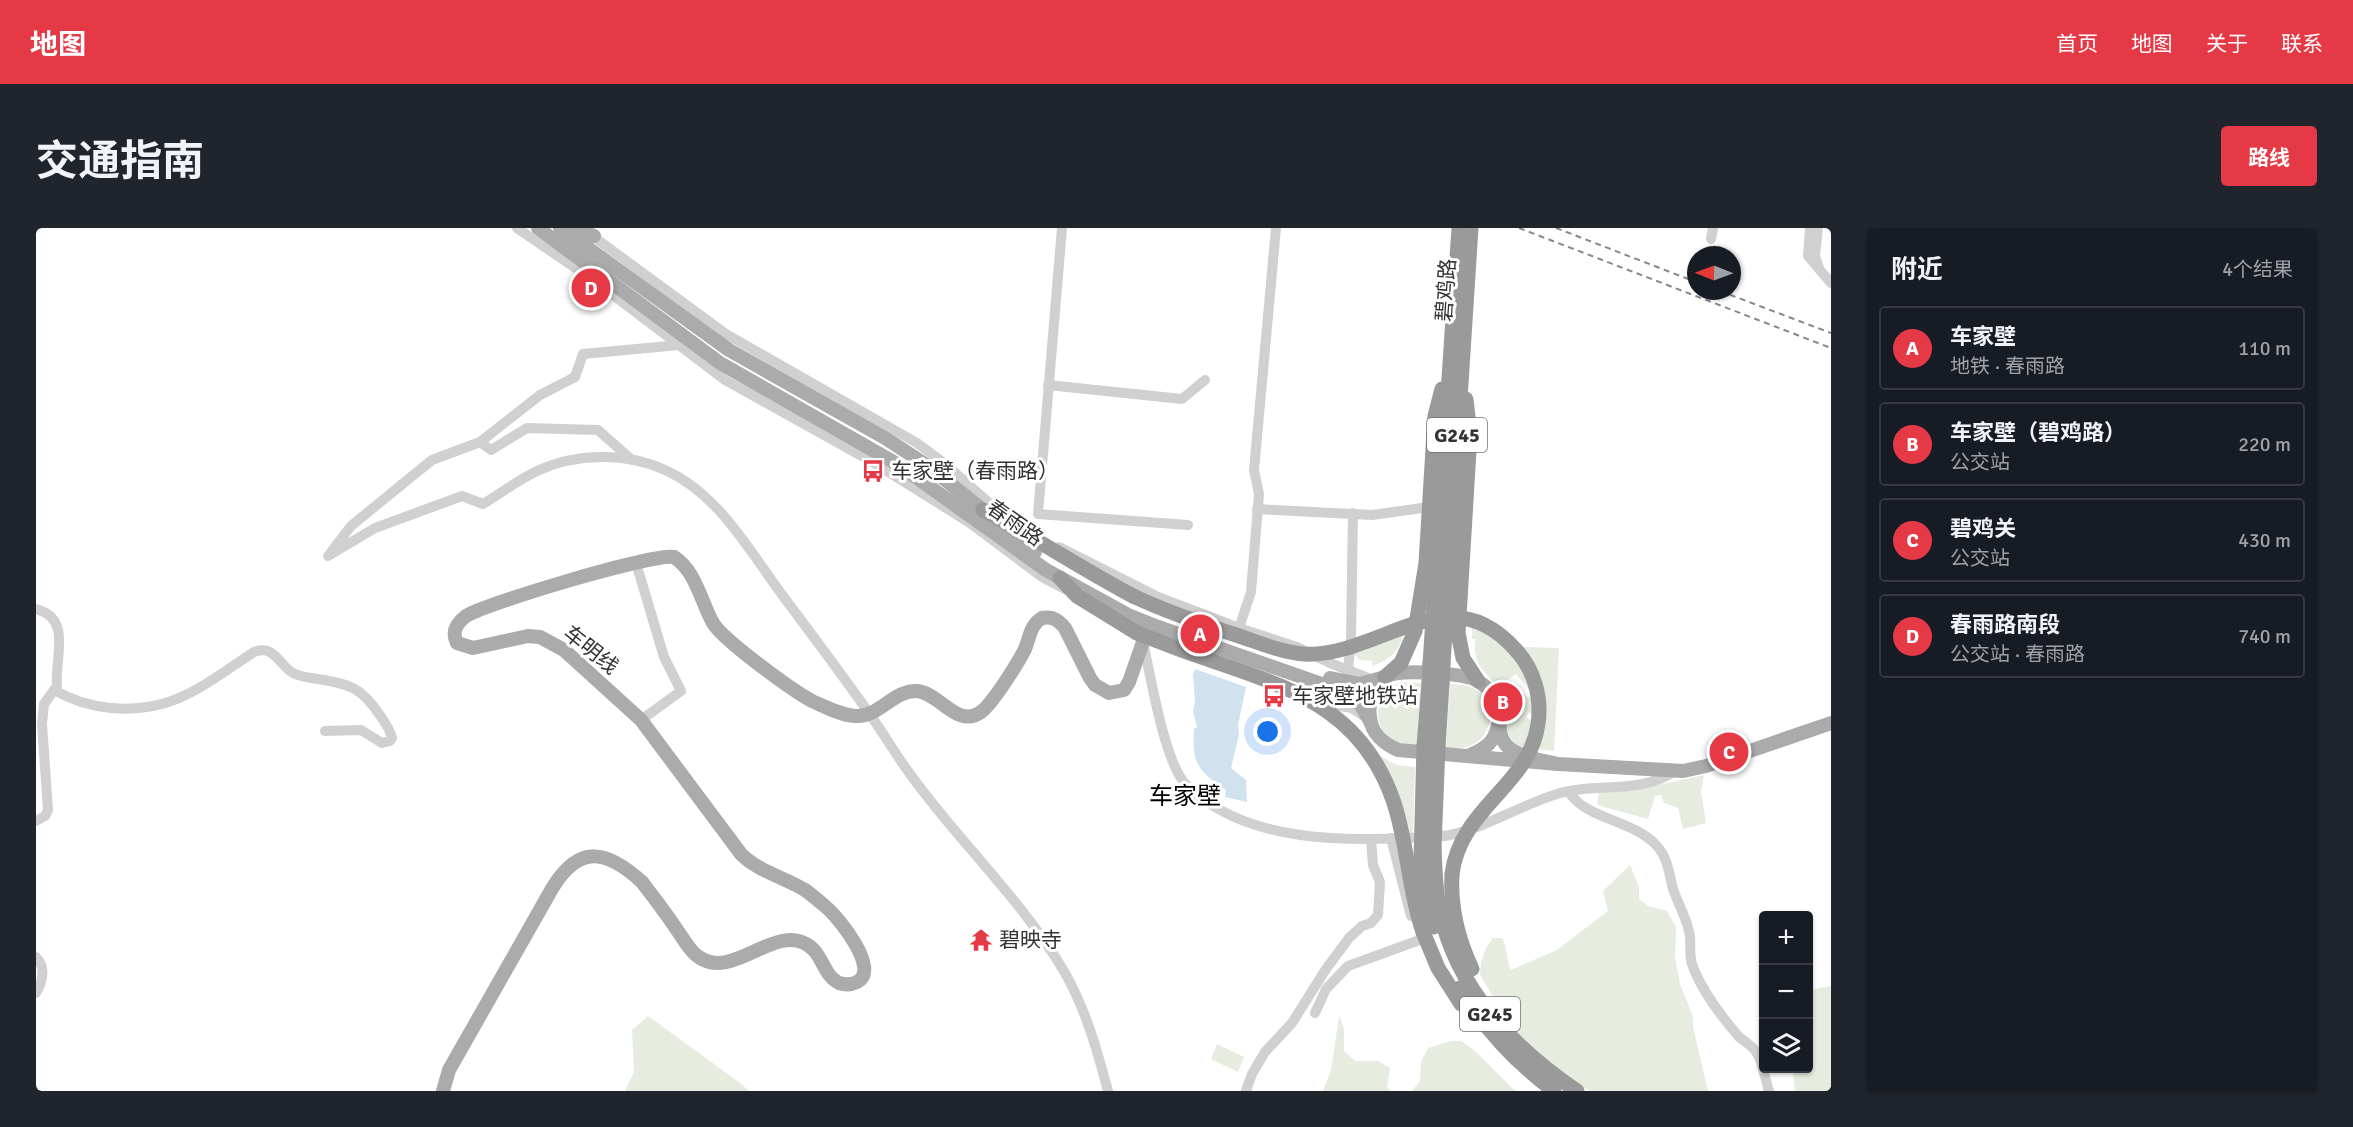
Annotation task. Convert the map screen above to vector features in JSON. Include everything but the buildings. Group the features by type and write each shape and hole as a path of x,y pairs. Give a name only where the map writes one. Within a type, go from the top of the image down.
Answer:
{"highway":[{"name":"碧鸡路","path":"1456,354 1459,228"},
{"name":"碧鸡路","path":"1456,354 1471,228"},
{"path":"1382,679 1401,663 1415,630 1426,563 1435,416 1456,354"},
{"path":"1456,354 1470,434 1459,642 1467,666 1478,681"},
{"name":"G245","path":"1456,354 1437,664 1421,860 1428,906 1449,967 1470,1004 1554,1091"},
{"path":"983,510 1133,596 1188,620 1295,653 1338,652 1415,622 1441,617 1474,621 1509,642 1528,666 1535,682 1539,708 1536,734 1520,767 1467,829 1458,849 1452,874 1452,898 1455,922 1467,957 1513,1048"},
{"path":"1060,578 1077,596 1140,637 1285,687 1321,706 1350,730 1374,761 1390,791 1400,824 1422,937 1457,998 1479,1027 1513,1048"},
{"name":"G245","path":"1431,747 1436,888 1450,944 1467,981 1513,1048 1576,1091"}],"main road":[{"name":"春雨路","path":"538,228 676,332 753,383 872,448 936,491 1019,552 1060,578 1128,615 1339,690 1361,705 1371,723"},
{"name":"春雨路","path":"560,228 729,350 885,438 928,466 1028,547 1104,594 1159,620 1341,681 1360,684 1382,679"},
{"path":"575,228 594,236"},
{"path":"698,360 753,383"},
{"path":"936,491 969,523"},
{"name":"车明线","path":"443,1091 449,1070 553,887 562,872 582,858 597,856 608,859 634,875 642,882 690,949 705,960 714,963 732,961 782,942 801,941 814,949 829,974 836,981 846,985 853,984 863,978 865,972 861,958 844,926 805,890 758,867 741,854 641,720 575,659 540,637 528,636 473,648 462,646 454,638 459,621 473,612 553,586 667,556 681,562 691,577 713,623 730,641 813,701 847,715 870,714"},
{"path":"870,714 911,691 927,693 962,716 969,717 981,712 992,701 1024,651 1032,627 1042,618 1054,618 1065,628 1095,685 1109,693 1124,690 1129,682 1140,637"},
{"path":"1558,764 1522,755 1509,748 1502,740 1496,700 1478,681 1460,676 1409,673 1382,679 1371,699 1371,723 1381,740 1398,750 1558,764 1675,771 1706,766 1831,723"},
{"path":"1468,756 1483,749 1492,741 1497,732 1499,719"}],"street":[{"path":"517,228 573,265 698,360 747,392 874,463 969,523 1042,576 1077,596"},
{"path":"582,228 726,334 791,373 896,430 944,463 1020,530 1074,553 1134,586 1239,628 1297,647 1370,680 1382,679"},
{"path":"1062,228 1038,514 1188,525"},
{"path":"1239,628 1251,592 1259,494 1254,470 1276,228"},
{"path":"1810,228 1808,256 1831,283"},
{"path":"1818,228 1815,256 1819,268"},
{"path":"679,345 583,354 575,377 540,395 480,442 432,460 351,526 328,556 375,528 462,496 483,504 522,479 553,465 589,457 632,460 666,470 706,496 733,528 870,714 913,778 1026,916 1056,959 1076,994 1093,1036 1108,1091"},
{"path":"1048,386 1182,399 1205,380"},
{"path":"480,442 491,450 527,428 598,430 632,460"},
{"path":"965,482 974,474 983,472 1041,466"},
{"path":"1257,508 1372,515 1429,507"},
{"path":"1348,671 1351,638 1353,513"},
{"path":"636,563 664,657 681,691 641,720"},
{"path":"36,609 52,616 59,629 57,687 44,704 42,724 48,810 45,816 36,820"},
{"path":"1140,637 1293,694 1314,701 1352,708 1366,716 1371,723"},
{"path":"1140,637 1168,746 1182,781 1212,806 1232,817 1250,823 1294,833 1371,839 1451,835 1533,802 1569,792 1647,784 1658,781 1675,771"},
{"path":"54,690 85,705 124,710 151,708 176,701 254,652 267,651 276,655 285,667 295,674 345,684 368,696 392,738 382,743 362,730 325,731"},
{"path":"1569,792 1583,806 1629,826 1659,847 1669,868 1690,936 1692,964 1724,1019 1748,1046 1757,1052 1769,1091"},
{"path":"1317,983 1318,992 1312,1009 1315,1012 1326,990 1348,966 1422,937 1391,838"},
{"path":"1246,1091 1252,1074 1265,1052 1292,1023 1349,938 1362,926 1371,923 1377,915 1380,882 1373,865 1371,839"},
{"path":"36,957 41,962 43,976 36,993"}],"shaded area":[{"path":"1472,627 1494,639 1516,659 1531,692 1516,674 1497,686 1477,661"},
{"path":"1404,632 1397,650 1378,664 1372,666 1372,661 1360,660 1353,653"},
{"path":"1521,647 1559,648 1554,751 1537,749 1541,737"},
{"path":"1401,682 1421,683 1417,746 1393,740 1385,734 1378,717 1381,700 1392,686"},
{"path":"1450,684 1464,685 1481,693 1490,709 1488,727 1484,735 1466,747 1446,748"},
{"path":"1514,684 1528,698 1532,695 1533,716 1530,712 1526,716 1533,723 1525,748 1511,739 1508,733 1502,693"},
{"path":"1376,754 1397,765 1415,767 1413,838 1407,838"},
{"path":"1704,775 1701,792 1706,823 1683,829 1678,808 1664,803 1661,795 1655,796 1648,819 1597,805 1599,792 1634,790"},
{"path":"1630,865 1639,887 1639,899 1648,906 1667,911 1676,927 1675,958 1680,984 1693,1017 1693,1027 1708,1091 1590,1091 1545,1061 1519,1036 1480,975 1481,962 1493,938 1502,938 1511,970 1557,950 1608,911 1603,891"},
{"path":"1831,986 1831,1091 1795,1091 1793,1073 1813,1073 1813,990"},
{"path":"648,1016 749,1091 625,1091 634,1072 632,1030"},
{"path":"1339,1016 1344,1028 1344,1051 1355,1061 1378,1061 1390,1068 1387,1087 1390,1091 1323,1091 1331,1070"},
{"path":"1451,1041 1461,1041 1475,1051 1515,1091 1412,1091 1420,1081 1421,1062 1428,1048"},
{"path":"1217,1044 1244,1057 1238,1072 1211,1059"}],"water":[{"path":"1195,669 1246,687 1231,768 1246,780 1247,802 1225,797 1226,790 1203,772 1196,759 1194,729 1197,727 1193,711"}],"railway":[{"path":"1519,228 1831,348"},
{"path":"1556,228 1687,279"},
{"path":"1741,299 1831,333"}],"place":[{"name":"春雨路南段","path":"591,288"},
{"name":"车家壁（春雨路）","path":"873,471"},
{"name":"车家壁","path":"1200,634"},
{"name":"车家壁地铁站","path":"1274,696"},
{"name":"车家壁（碧鸡路）","path":"1503,702"},
{"name":"碧鸡关","path":"1729,752"},
{"name":"碧映寺","path":"981,940"}],"district":[{"name":"车家壁","path":"1185,796"}]}
